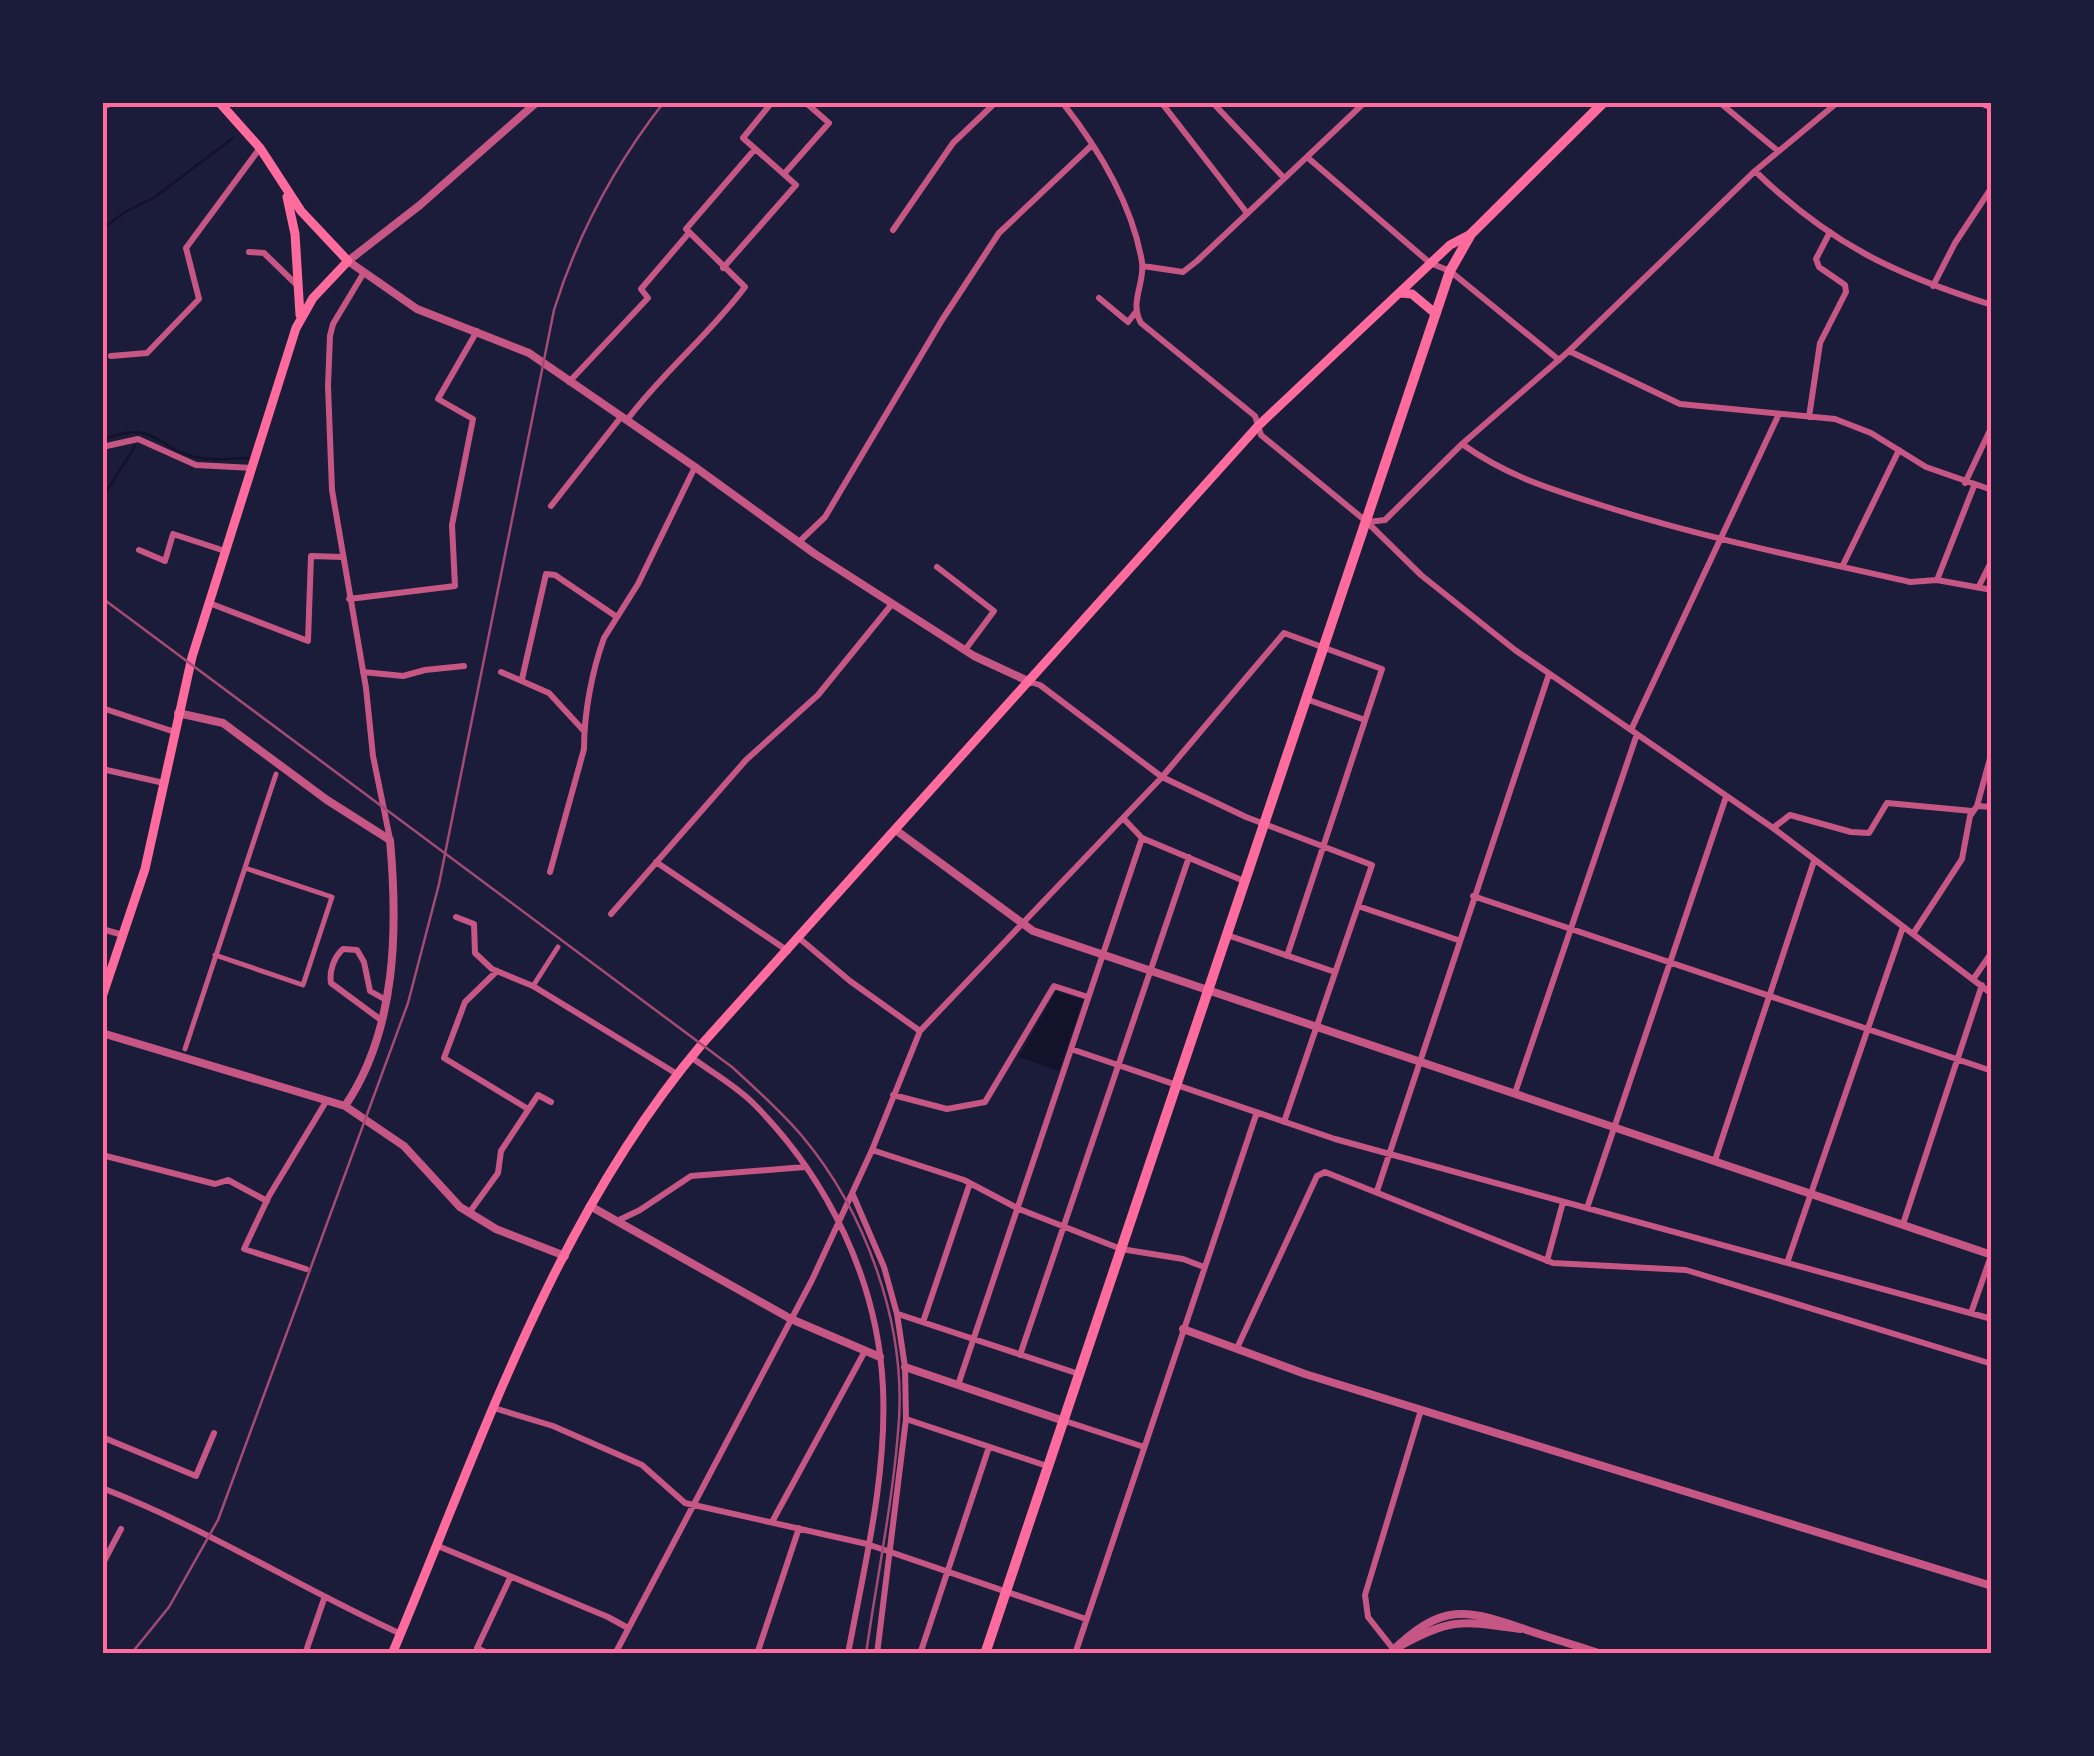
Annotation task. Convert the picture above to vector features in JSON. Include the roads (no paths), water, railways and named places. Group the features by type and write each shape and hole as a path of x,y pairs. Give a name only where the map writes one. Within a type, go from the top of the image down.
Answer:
{"highway":[{"path":"985,1654 1450,271 1470,234 1604,102"}],"main road":[{"path":"102,996 145,870 178,713 208,603 300,318 325,282 348,261 284,189 260,148 218,102"},
{"path":"1982,102 1992,106"},
{"path":"284,189 295,234 300,318"},
{"path":"392,1654 525,1332 608,1172 678,1074 1258,426 1430,263 1470,234"},
{"path":"1398,294 1412,294 1436,314"}],"street":[{"path":"102,107 115,102"},
{"path":"538,102 348,261 417,309 520,348 892,604 965,650 1040,685 1162,777 1281,831 1372,865 1284,1122"},
{"path":"723,268 796,185 743,138 772,102"},
{"path":"784,174 829,123 805,102"},
{"path":"893,230 953,143 996,102"},
{"path":"1062,102 1120,190 1143,266 1135,313 1128,322 1099,298"},
{"path":"1161,102 1248,213"},
{"path":"1212,102 1284,178"},
{"path":"1143,266 1183,272 1365,102"},
{"path":"1720,102 1778,151"},
{"path":"1367,522 1385,520 1756,171 1838,102"},
{"path":"799,542 824,516 999,233 1092,146"},
{"path":"112,356 147,353 200,299 186,248 260,148"},
{"path":"552,506 624,418 718,324 745,287 686,229 755,149"},
{"path":"1307,157 1430,263 1450,271 1559,360"},
{"path":"1756,171 1794,209 1868,258 1933,286 1992,305"},
{"path":"1933,286 1955,243 1992,187"},
{"path":"1809,417 1820,343 1846,292 1845,286 1820,267 1816,259 1830,232"},
{"path":"570,382 648,298 641,289 688,234"},
{"path":"249,252 264,253 300,288"},
{"path":"344,1106 356,1089 381,1020 394,922 390,840 373,756 332,490 328,359 333,324 362,274"},
{"path":"1135,313 1141,323 1255,416 1261,435 1367,522 1421,575 1548,674 1773,828 1992,994"},
{"path":"350,599 455,586 452,525 473,418 438,399 477,332"},
{"path":"1569,351 1680,404 1835,420 1870,433 1926,467 1992,490"},
{"path":"1515,1093 1634,732 1778,416"},
{"path":"1966,483 1992,426"},
{"path":"102,446 138,439 196,465 253,468"},
{"path":"1462,444 1496,468 1548,489 1722,540 1910,582 1937,580 1992,590"},
{"path":"1843,565 1899,450"},
{"path":"550,872 584,749 598,654 659,545 695,466"},
{"path":"1937,580 1974,486"},
{"path":"139,550 165,561 174,534 225,551"},
{"path":"208,603 308,641 311,556 342,556"},
{"path":"1979,586 1992,560"},
{"path":"937,567 994,611 965,650"},
{"path":"522,680 546,574 556,575 617,618"},
{"path":"611,914 746,760 818,695 892,604"},
{"path":"615,1654 840,1222 920,1032 1162,777 1284,633 1382,670 1287,956"},
{"path":"363,672 403,676 464,666"},
{"path":"501,672 550,694 584,731"},
{"path":"1377,1191 1548,674"},
{"path":"1306,700 1365,720"},
{"path":"102,708 175,732"},
{"path":"178,713 223,723 327,800 390,840"},
{"path":"1913,934 1962,859 1992,751"},
{"path":"102,769 165,784"},
{"path":"185,1049 276,774"},
{"path":"1587,1208 1726,797"},
{"path":"1773,828 1790,816 1869,833 1887,803 1992,807"},
{"path":"1123,818 1142,838 1246,881"},
{"path":"897,830 1023,925 1991,1254 1970,1313"},
{"path":"958,1385 1142,838"},
{"path":"1020,1355 1189,857"},
{"path":"1715,1160 1814,861"},
{"path":"656,862 788,950"},
{"path":"215,955 303,985 332,897 244,868"},
{"path":"1474,896 1992,1071"},
{"path":"1358,906 1458,940"},
{"path":"456,917 474,924 475,953 496,971 534,986 678,1074"},
{"path":"1787,1263 1904,926"},
{"path":"102,929 123,935"},
{"path":"1227,935 1335,972"},
{"path":"799,938 850,982 920,1032"},
{"path":"381,1020 332,983 330,974 338,954 351,948 361,955 370,991 386,1000"},
{"path":"534,986 558,948"},
{"path":"1974,978 1992,952"},
{"path":"496,971 465,1002 444,1058 528,1109"},
{"path":"349,996 360,992 367,982"},
{"path":"892,1096 946,1108 986,1102 1054,986 1088,997"},
{"path":"1903,1224 1982,986"},
{"path":"102,1033 344,1106 404,1146 469,1212 496,1229 565,1256"},
{"path":"1071,1049 1387,1153 1992,1319"},
{"path":"691,1057 750,1100 806,1166 840,1222 866,1286 880,1357 882,1448 848,1654"},
{"path":"469,1212 498,1173 501,1151 538,1095 550,1102"},
{"path":"306,1269 244,1249 267,1201 327,1100"},
{"path":"1075,1654 1256,1112"},
{"path":"872,1150 970,1183 1019,1209 1122,1249 1183,1259 1205,1267"},
{"path":"102,1155 215,1184 228,1180 267,1201"},
{"path":"616,1221 691,1176 806,1166"},
{"path":"1237,1348 1317,1176 1330,1173 1547,1261 1686,1270 1992,1364"},
{"path":"923,1322 970,1183"},
{"path":"853,1194 873,1237 897,1314 905,1367 906,1419 876,1654"},
{"path":"1547,1261 1563,1202"},
{"path":"590,1206 791,1320 880,1357"},
{"path":"897,1314 1080,1374"},
{"path":"1183,1329 1305,1374 1992,1586"},
{"path":"772,1522 865,1351"},
{"path":"905,1367 1144,1447"},
{"path":"493,1407 553,1426 642,1464 685,1503 867,1544 1086,1619"},
{"path":"1421,1410 1364,1595 1368,1617 1391,1652 1416,1628 1454,1615 1488,1616 1602,1654"},
{"path":"906,1419 1048,1466"},
{"path":"102,1437 196,1476 214,1433"},
{"path":"920,1654 989,1447"},
{"path":"102,1488 198,1531 324,1599 400,1634"},
{"path":"757,1654 799,1528"},
{"path":"102,1564 121,1529"},
{"path":"438,1546 628,1628"},
{"path":"489,1654 478,1648 510,1578"},
{"path":"305,1654 324,1599"}],"waterway":[{"path":"102,229 155,197 233,138"},
{"path":"102,440 135,432 200,458 249,458"},
{"path":"102,499 135,446"}],"railway":[{"path":"131,1654 169,1607 218,1520 408,1003 439,884 554,310 599,201 664,102"},
{"path":"102,598 732,1067 786,1118 825,1166 845,1198 876,1269 888,1306 899,1382 893,1478 866,1654"}]}
